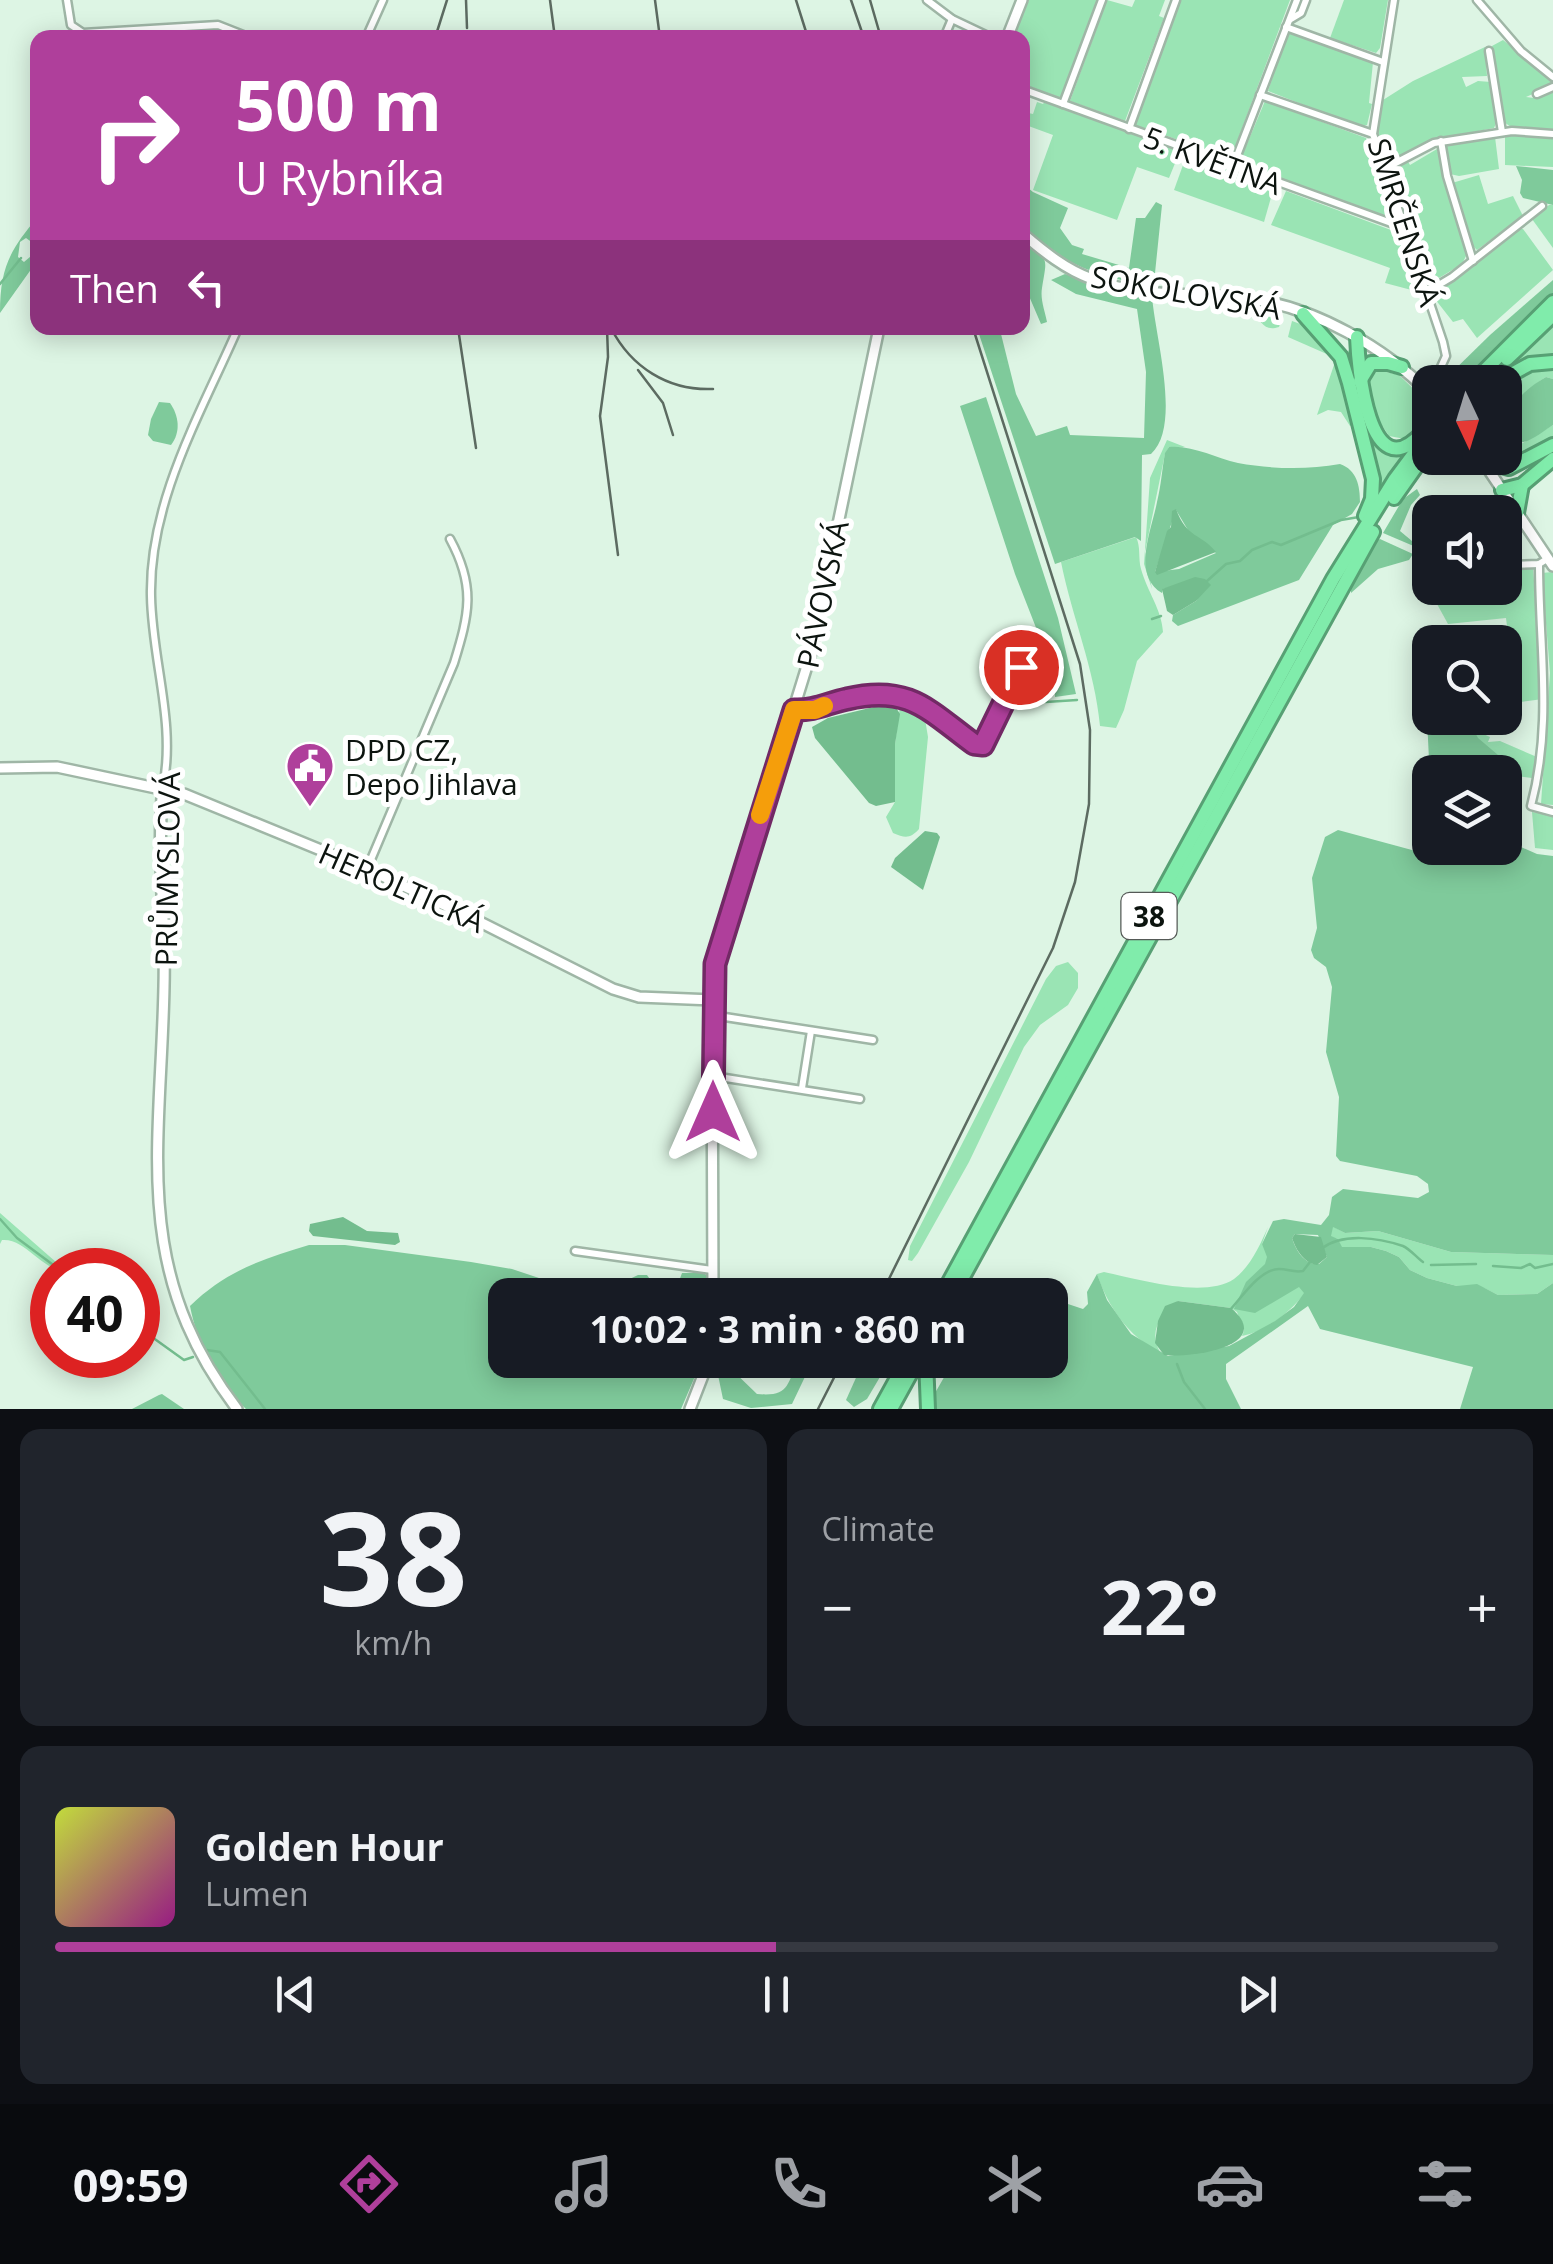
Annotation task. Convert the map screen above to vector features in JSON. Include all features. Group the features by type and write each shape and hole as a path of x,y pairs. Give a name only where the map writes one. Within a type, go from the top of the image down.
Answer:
{"highway":[{"path":"1495,365 1553,302"},
{"path":"1303,314 1341,356 1373,479 1374,514"},
{"path":"1497,365 1553,314"},
{"path":"1341,356 1348,343 1357,337 1360,381 1377,435 1390,446 1407,445 1412,440"},
{"path":"1360,381 1371,364 1388,362 1402,368"},
{"path":"1522,368 1553,362"},
{"path":"1522,461 1553,446"},
{"path":"1360,538 1412,458"},
{"path":"1505,475 1500,488 1522,486 1553,459"},
{"path":"1374,514 1412,469"},
{"path":"1520,495 1522,486"},
{"name":"38","path":"951,1278 1360,538"},
{"name":"38","path":"962,1278 1360,538"},
{"path":"880,1409 897,1378"},
{"path":"891,1409 908,1378"},
{"path":"927,1378 928,1409"}],"street":[{"path":"67,0 72,25 80,30"},
{"path":"370,30 383,0"},
{"path":"927,0 975,30"},
{"path":"942,0 942,12"},
{"path":"1010,30 1022,0"},
{"path":"1063,104 1102,0"},
{"path":"1129,129 1176,0"},
{"path":"1233,166 1298,0"},
{"path":"1288,23 1301,14 1306,0"},
{"name":"SMRČENSKÁ","path":"1394,0 1373,134 1446,356 1442,365"},
{"path":"1477,0 1521,50 1553,77"},
{"path":"947,30 952,19"},
{"path":"1288,23 1383,62"},
{"path":"141,30 218,26 229,30"},
{"path":"1489,50 1502,132"},
{"path":"1537,94 1553,86"},
{"name":"5. KVĚTNA","path":"1030,92 1405,228"},
{"path":"1260,95 1373,134"},
{"path":"1384,168 1441,141 1502,132 1553,134"},
{"path":"1441,141 1447,176 1473,261"},
{"path":"1426,292 1473,261 1542,206"},
{"name":"SOKOLOVSKÁ","path":"1030,240 1058,262 1094,280 1168,293 1255,299 1303,314 1357,337 1412,375"},
{"name":"PRŮMYSLOVÁ","path":"235,335 169,486 152,558 153,635 169,737 160,868 164,981 157,1208 172,1288 200,1353 237,1409"},
{"name":"PÁVOVSKÁ","path":"713,1278 712,1000 719,946 814,641 878,335"},
{"path":"1492,475 1504,495"},
{"path":"1522,523 1546,563 1545,730 1531,806 1553,812"},
{"path":"367,870 464,632 468,581 450,539"},
{"path":"794,710 815,710 852,697 911,698 974,744 983,745 1021,667"},
{"name":"HEROLTICKÁ","path":"0,768 39,766 88,771 163,787 367,870 474,918 625,994 712,1000"},
{"path":"712,1015 873,1040"},
{"path":"802,1088 811,1031"},
{"path":"713,1076 860,1099"},
{"path":"575,1251 646,1264 713,1270"},
{"path":"690,1409 701,1378"}],"shaded area":[{"path":"1029,0 1097,0 1061,98 1030,87 1030,30 1017,30"},
{"path":"1107,0 1132,7 1135,0 1165,0 1159,16 1164,18 1125,121 1070,101"},
{"path":"1180,0 1290,0 1231,158 1135,125"},
{"path":"1344,0 1388,0 1376,53 1330,38"},
{"path":"1290,32 1373,62 1367,125 1360,127 1268,91"},
{"path":"1503,40 1551,78 1553,85 1526,97 1553,90 1553,130 1511,127 1504,122 1492,46"},
{"path":"1485,47 1487,76 1462,77 1466,87 1478,81 1491,82 1497,121 1494,128 1432,140 1387,163 1378,132 1383,100 1413,81"},
{"path":"1045,101 1180,151 1169,178 1137,167 1117,220 1033,190 1053,135 1030,127 1030,113 1037,102"},
{"path":"1265,101 1366,138 1394,216 1387,218 1239,163"},
{"path":"1505,136 1553,137 1553,167 1505,165"},
{"path":"1495,137 1499,169 1450,174 1447,144"},
{"path":"1437,149 1467,254 1462,264 1434,281 1426,275 1389,168 1407,160 1410,165"},
{"path":"1187,154 1274,187 1264,222 1174,190"},
{"path":"1516,166 1553,170 1553,205 1523,198"},
{"path":"1479,175 1488,204 1513,196 1523,216 1477,250 1452,183"},
{"path":"1030,190 1068,208 1060,228 1072,245 1084,249 1082,254 1129,268 1136,218 1145,218 1156,202 1162,205 1155,273 1138,284 1090,270 1050,249 1030,233"},
{"path":"1286,191 1399,233 1420,285 1419,292 1385,283 1390,268 1271,225"},
{"path":"1553,205 1553,248 1532,219"},
{"path":"30,227 30,241 26,238 20,242 18,257 24,262 30,257 30,271 0,313 8,261 19,241"},
{"path":"1523,229 1553,270 1477,338 1463,319 1453,322 1435,299 1435,293"},
{"path":"1030,246 1044,260 1042,296 1047,322 1041,324 1030,298"},
{"path":"1065,274 1110,289 1152,296 1166,403 1160,441 1151,454 1142,455 1141,541 1135,537 1055,564 979,335 1001,335 1016,394 1036,436 1067,426 1070,435 1144,438 1146,372 1137,309 1076,294 1051,280"},
{"path":"1553,280 1553,295 1479,365 1459,365"},
{"path":"1257,307 1273,310 1282,318 1279,327 1263,325 1253,312"},
{"path":"1292,321 1306,326 1329,355 1288,337"},
{"path":"1553,327 1553,354 1514,363"},
{"path":"1353,346 1370,433 1409,452 1379,494 1348,363 1347,352"},
{"path":"1335,362 1354,425 1350,426 1341,412 1328,410 1317,415"},
{"path":"1536,367 1553,368 1553,379 1546,377 1522,398 1522,375"},
{"path":"1378,370 1399,375 1412,388 1412,432 1405,439 1389,436 1375,415 1369,380"},
{"path":"1546,377 1553,379 1553,425 1522,442 1522,396"},
{"path":"986,397 1058,618 1076,694 1055,697 1054,678 1043,674 1020,697 1012,696 1026,665 1042,643 960,406"},
{"path":"159,402 170,403 177,419 171,445 153,441 148,435"},
{"path":"1553,425 1553,438 1522,456 1522,443"},
{"path":"1167,440 1185,447 1169,447 1165,454 1145,552 1152,589 1144,564 1150,478"},
{"path":"1169,447 1187,448 1238,463 1276,468 1340,464 1356,479 1360,502 1352,514 1333,525 1299,580 1178,626 1172,621 1173,615 1196,601 1203,591 1191,581 1163,589 1162,593 1147,575 1145,563","holes":["1176,510 1191,535 1216,553 1179,569 1155,572"]},
{"path":"1417,489 1420,495 1412,495 1400,531 1412,545 1383,533 1403,499"},
{"path":"1176,509 1185,526 1216,552 1157,575 1172,511"},
{"path":"1136,537 1141,569 1163,632 1137,661 1116,728 1100,726 1061,562"},
{"path":"1380,539 1412,556 1409,560 1378,569 1351,593 1351,584 1374,542"},
{"path":"1522,567 1533,567 1543,699 1522,702 1522,625 1507,625 1506,618 1448,624 1438,605 1522,605"},
{"path":"1552,572 1553,805 1541,804 1550,673 1542,573"},
{"path":"1195,577 1211,585 1196,601 1173,615 1167,611 1162,589"},
{"path":"909,704 924,713 928,737 919,829 904,837 893,833 886,817 895,802 895,744 900,706"},
{"path":"895,706 900,714 895,744 895,802 876,806 869,803 815,738 812,727 828,718"},
{"path":"1428,735 1476,735 1498,755 1429,755"},
{"path":"1475,735 1486,735 1490,737 1488,742 1500,741 1537,757 1532,778 1522,777 1522,755 1482,755"},
{"path":"1532,812 1553,815 1553,850 1535,848"},
{"path":"1338,830 1412,850 1412,865 1522,865 1522,848 1553,856 1553,1255 1451,1252 1378,1231 1345,1233 1333,1227 1331,1236 1342,1247 1386,1251 1427,1278 1457,1286 1477,1284 1498,1295 1537,1294 1553,1283 1553,1409 1460,1409 1473,1367 1320,1329 1308,1306 1226,1364 1226,1379 1241,1409 935,1409 935,1393 944,1378 1068,1378 1068,1304 1083,1309 1088,1304 1087,1292 1097,1274 1107,1300 1131,1334 1168,1356 1229,1346 1275,1321 1294,1307 1304,1293 1299,1287 1255,1313 1234,1309 1246,1282 1265,1264 1267,1257 1262,1244 1273,1221 1321,1225 1329,1215 1332,1197 1343,1189 1418,1198 1429,1192 1428,1184 1417,1176 1340,1161 1336,1156 1339,1097 1326,1052 1332,987 1326,967 1314,958 1311,950 1317,928 1312,878 1325,837","holes":["1295,1234 1318,1235 1327,1257 1319,1264 1309,1262 1292,1238"]},
{"path":"925,831 940,837 923,890 891,867 895,858"},
{"path":"1068,962 1078,973 1078,988 1068,1005 1040,1025 1024,1047 969,1162 918,1253 912,1261 908,1260 910,1246 1046,979 1056,966"},
{"path":"0,1213 40,1248 30,1248 30,1252 11,1241 2,1240 0,1244"},
{"path":"343,1217 367,1231 398,1233 400,1242 395,1245 313,1236 309,1231 310,1224"},
{"path":"1332,1226 1345,1233 1378,1231 1451,1252 1553,1255 1553,1283 1537,1294 1498,1295 1484,1288 1457,1286 1410,1270 1399,1257 1386,1251 1341,1247 1338,1239 1330,1237"},
{"path":"1268,1227 1262,1244 1278,1252 1305,1293 1277,1320 1251,1334 1242,1336 1237,1312 1231,1308 1178,1301 1158,1324 1155,1337 1160,1352 1138,1338 1121,1319 1097,1274 1189,1287 1221,1285 1245,1268"},
{"path":"1295,1234 1321,1237 1327,1257 1317,1265 1308,1262 1296,1247 1292,1238"},
{"path":"309,1245 345,1245 471,1262 539,1278 488,1278 488,1378 694,1378 681,1409 246,1409 210,1362 190,1306 217,1284"},
{"path":"682,1273 704,1273 708,1277 680,1278"},
{"path":"1178,1301 1231,1308 1242,1321 1243,1332 1236,1341 1208,1352 1164,1355 1155,1343 1158,1321 1165,1306"},
{"path":"719,1378 740,1378 757,1394 781,1391 791,1378 804,1378 792,1404 751,1408 723,1399"},
{"path":"856,1378 879,1378 867,1399 854,1407 846,1400"},
{"path":"159,1395 184,1409 132,1409"}],"waterway":[{"path":"0,284 21,258"},
{"path":"1207,581 1226,564 1240,561 1252,550 1272,542 1281,545 1341,520 1359,517"},
{"path":"1152,619 1161,616"},
{"path":"1011,698 1077,700"},
{"path":"0,1219 30,1248"},
{"path":"1321,1249 1350,1238 1372,1239 1403,1246 1423,1262"},
{"path":"1230,1310 1265,1274 1279,1269 1303,1271 1310,1262"},
{"path":"1431,1265 1476,1264"},
{"path":"1493,1266 1521,1268 1530,1264 1535,1268 1553,1264"},
{"path":"160,1343 184,1360 193,1357"},
{"path":"207,1350 220,1352 265,1409"},
{"path":"1177,1364 1184,1382 1205,1409"}],"railway":[{"path":"438,30 447,0"},
{"path":"466,0 467,28"},
{"path":"550,0 554,30"},
{"path":"655,0 659,30"},
{"path":"796,0 805,30"},
{"path":"851,0 861,30"},
{"path":"870,0 879,30"},
{"path":"459,335 476,448"},
{"path":"607,335 600,416 618,555"},
{"path":"615,335 629,354 653,374 681,386 713,389"},
{"path":"889,1278 1053,948 1075,882 1089,804 1090,730 1080,664 975,335"},
{"path":"638,370 663,403 673,435"},
{"path":"818,1409 834,1378"}],"slow traffic":[{"path":"760,815 794,710 824,706"}],"place":[{"name":"DPD CZ, Depo Jihlava","path":"310,808"}],"route":[{"path":"713,1112 715,964 794,710 815,710 852,697 911,698 979,746 990,734 1021,667"}]}
